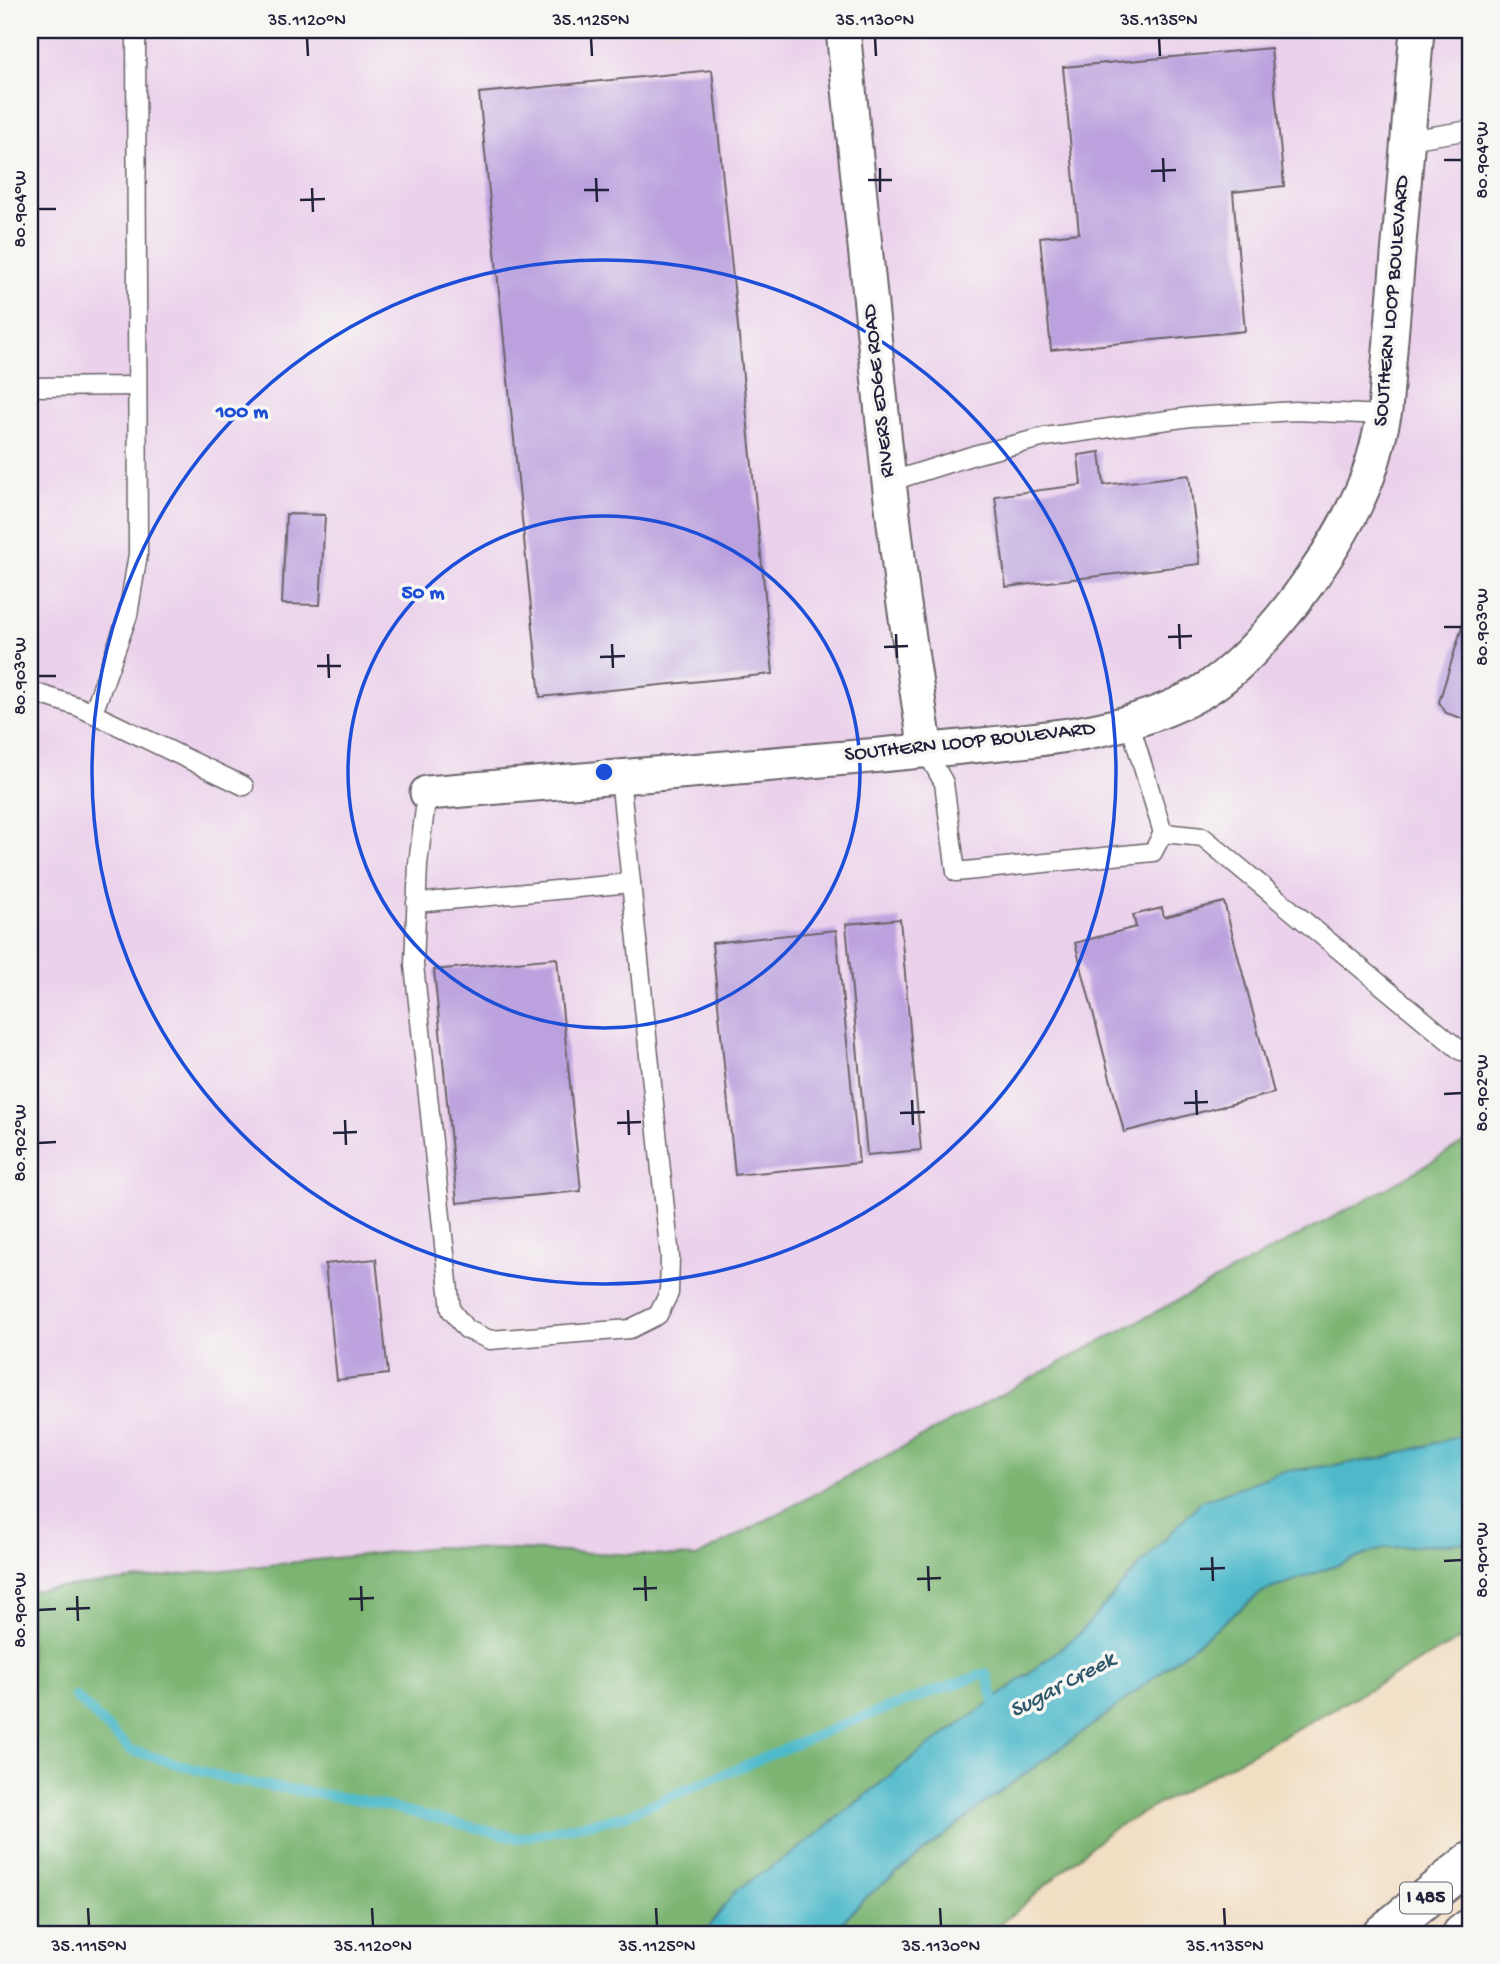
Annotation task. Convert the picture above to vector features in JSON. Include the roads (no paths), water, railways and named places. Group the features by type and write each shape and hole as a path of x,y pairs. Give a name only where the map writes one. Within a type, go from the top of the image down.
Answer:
{"highway":[{"name":"I 485","path":"1382,1934 1470,1862"},
{"name":"I 485","path":"1462,1934 1470,1928"}],"street":[{"name":"RIVERS EDGE ROAD","path":"843,30 902,598 926,751"},
{"name":"SOUTHERN LOOP BOULEVARD","path":"427,793 1064,737 1159,711 1198,694 1230,672 1260,642 1309,580 1351,514 1378,447 1384,415 1418,30"}],"lane":[{"path":"93,713 128,615 138,554 136,30"},
{"path":"1408,140 1470,130"},
{"path":"30,387 137,386"},
{"path":"889,482 974,455 1045,437 1151,422 1296,411 1384,415"},
{"path":"30,691 79,706 244,786"},
{"path":"926,751 944,783 956,872 1153,852 1164,833 1129,721"},
{"path":"427,793 415,903 414,965 451,1310 466,1329 490,1340 630,1329 658,1315 669,1293 670,1257 620,777"},
{"path":"1164,833 1203,837 1461,1051"},
{"path":"415,903 631,883"}],"water":[{"name":"Sugar Creek","path":"1470,1433 1470,1542 1385,1548 1262,1592 1106,1715 990,1799 864,1899 831,1934 697,1934 710,1926 736,1890 797,1850 916,1755 994,1700 1078,1635 1201,1501 1281,1472 1380,1459"}],"waterway":[{"name":"Sugar Creek","path":"75,1696 130,1750 235,1781 361,1800 518,1838 621,1817 849,1722 986,1673 998,1714"}]}
